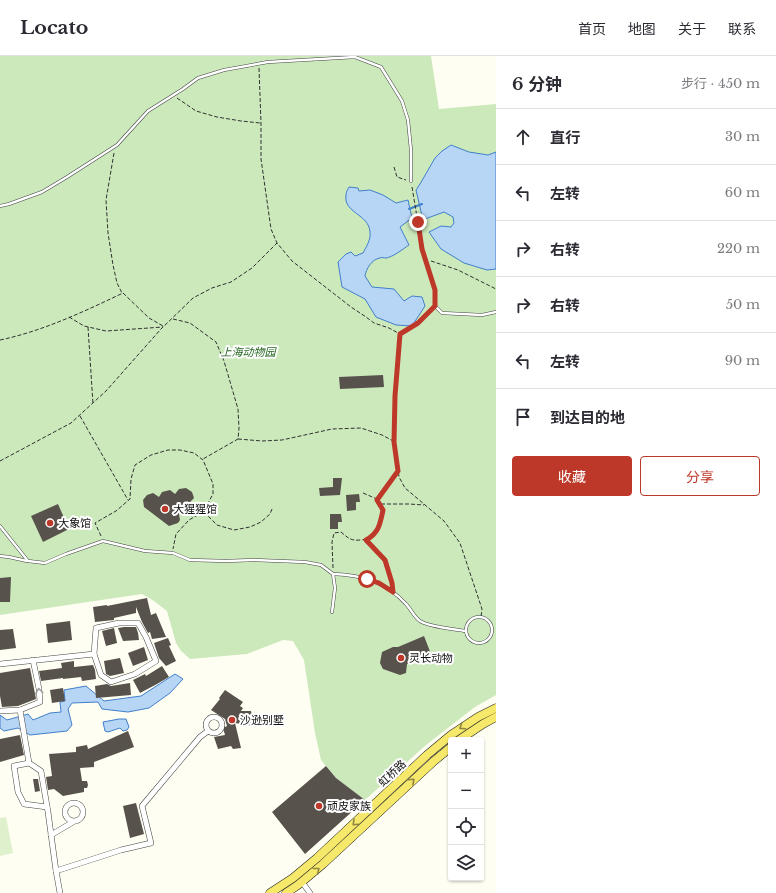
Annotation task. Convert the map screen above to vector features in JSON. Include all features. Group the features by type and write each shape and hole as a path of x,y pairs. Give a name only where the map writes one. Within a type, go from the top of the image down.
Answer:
{"main road":[{"name":"虹桥路","path":"270,893 293,878 317,858 427,755 451,735 478,717 496,708"},
{"path":"464,737 496,717"},
{"name":"虹桥路","path":"286,893 302,882 323,864 434,760 448,749"}],"street":[{"path":"119,623 138,623 156,661 135,674 111,682 101,675 94,654 96,628 119,623"},
{"path":"0,664 94,654"},
{"path":"0,711 20,710 40,702 33,660"},
{"path":"20,710 29,763 40,771 47,806 60,893"},
{"path":"56,871 121,850 151,843 142,806 200,737 208,731"},
{"path":"29,763 14,766 18,792 24,804 47,806"},
{"path":"51,835 73,822"},
{"path":"302,882 310,893"}],"lane":[{"path":"0,206 42,192 117,145 148,111 198,78 224,70 258,63 355,56 381,67 402,101 408,120 411,150 411,181"},
{"path":"418,222 422,249 435,290 435,306 442,312 482,315 496,312"},
{"path":"0,526 28,561"},
{"path":"0,556 45,563 103,541 145,551 173,553 190,560 305,562 321,565 333,574 348,575 379,583 393,592 420,621 465,631"},
{"path":"332,612 335,588 333,574"},
{"path":"474,617 481,617 488,620 492,628 489,639 483,643 476,643 470,640 465,631 468,621 474,617"},
{"path":"492,628 496,627"}],"path":[{"path":"258,63 261,159 264,188 271,229 277,243 292,261 351,307 374,323 389,328 400,334"},
{"path":"173,95 196,111 217,117 261,123"},
{"path":"117,145 113,158 106,200 108,233 113,265 123,294 149,318 163,327"},
{"path":"394,167 397,177 411,181 417,216"},
{"path":"0,461 71,423 80,416 115,381 163,327 192,298 212,288 231,282 252,268 277,243"},
{"path":"425,259 458,270 496,289"},
{"path":"0,340 34,331 123,294"},
{"path":"400,334 418,323 435,306"},
{"path":"69,317 84,326 106,331 163,327"},
{"path":"171,319 190,323 216,342 224,361 238,409 238,439"},
{"path":"88,327 93,404"},
{"path":"400,334 395,396 394,442 399,477 405,488 444,522 460,543 482,609 481,617"},
{"path":"80,416 128,501"},
{"path":"203,460 238,439 262,441 282,440 332,429 361,428 382,435 394,442"},
{"path":"103,541 95,523 116,511 130,499 131,478 135,464 151,455 168,450 180,450 194,453 203,460 213,484 213,494 203,512 190,520 176,534 173,553"},
{"path":"377,500 398,471"},
{"path":"333,574 332,542 334,533 341,532 354,541 366,540 373,536 379,527 383,510 381,504 377,500 362,494"},
{"path":"381,504 425,505"},
{"path":"203,512 217,525 234,530 250,527 261,522 270,514 272,509"},
{"path":"366,540 385,560 392,583 393,592"}],"green space":[{"name":"上海动物园","path":"0,56 431,56 439,109 496,104 496,695 475,707 426,745 365,800 336,778 321,760 315,733 304,660 293,641 283,640 247,654 190,659 181,651 176,643 167,611 142,594 0,615"},
{"path":"6,817 13,853 0,856 0,818"}],"water":[{"path":"451,145 469,152 488,155 496,152 496,269 487,270 464,263 441,249 429,232 441,226 451,227 454,223 453,217 444,212 425,219 422,216 416,190 435,158"},
{"path":"349,187 358,188 359,191 370,190 383,195 396,203 408,200 412,218 400,227 409,245 392,256 374,260 368,267 365,276 372,287 394,289 404,301 412,296 422,297 425,306 412,326 396,325 376,317 365,299 342,287 338,262 346,254 351,252 355,256 363,253 370,238 369,226 348,206 346,194"},
{"path":"175,674 183,679 170,693 149,708 128,712 102,709 98,702 72,703 68,709 72,725 67,731 30,735 18,728 4,731 0,728 0,715 7,720 28,714 33,720 50,713 61,712 60,702 65,701 64,690 86,686 104,701 141,696"},
{"path":"126,719 129,727 127,730 123,731 120,728 108,732 105,731 103,722"}],"building":[{"path":"383,375 384,387 340,389 339,377"},
{"path":"333,478 342,478 340,495 320,496 319,488 333,487"},
{"name":"大猩猩馆","path":"186,488 192,492 194,498 189,503 190,505 184,507 179,514 180,520 178,523 169,526 144,507 143,500 147,495 153,493 159,497 162,492 170,490 175,494 179,489"},
{"path":"359,494 360,502 356,502 356,510 347,511 346,495"},
{"name":"大象馆","path":"58,504 69,529 43,542 31,516"},
{"path":"330,514 341,514 342,522 338,522 338,529 330,529"},
{"path":"11,577 10,602 0,602 0,578"},
{"path":"147,598 151,615 156,613 166,637 152,639 150,632 148,633 142,622 136,607 136,613 114,618 114,620 95,622 93,607 107,606"},
{"path":"70,621 72,640 48,643 46,624"},
{"path":"136,627 139,640 123,641 118,628"},
{"path":"114,628 117,643 106,646 102,631"},
{"path":"13,629 16,648 0,650 0,630"},
{"name":"灵长动物","path":"424,636 431,654 407,664 406,673 400,675 383,669 380,663 382,652"},
{"path":"168,638 171,645 169,646 176,661 166,666 159,658 154,643"},
{"path":"144,647 148,660 133,666 128,653"},
{"path":"120,658 124,673 110,676 106,674 104,661"},
{"path":"74,661 74,667 93,665 96,679 82,681 81,677 41,681 39,671 62,668 61,663"},
{"path":"162,666 169,677 140,693 133,680 145,674 146,676"},
{"path":"30,668 36,699 18,706 2,707 0,696 0,673"},
{"path":"130,683 131,695 96,698 95,686 107,684 111,686"},
{"path":"63,688 65,701 52,703 50,690"},
{"name":"沙逊别墅","path":"225,690 243,702 240,706 243,708 241,711 251,711 254,726 235,723 241,748 233,749 231,746 218,749 214,737 225,735 223,728 227,726 225,719 211,710"},
{"path":"128,731 134,747 94,762 94,767 80,768 82,781 87,781 88,785 87,788 84,788 84,792 63,796 54,789 48,790 46,777 52,776 49,754 76,752 76,747 87,745 88,749"},
{"path":"20,735 24,755 0,762 0,739"},
{"name":"顽皮家族","path":"326,766 336,778 365,800 305,854 272,812"},
{"path":"33,779 38,779 40,791 35,792"},
{"path":"136,803 144,834 130,838 123,806"}],"waterway":[{"path":"409,209 422,204"}],"place":[{"name":"大猩猩馆","path":"165,509"},
{"name":"大象馆","path":"50,523"},
{"name":"灵长动物","path":"401,658"},
{"name":"沙逊别墅","path":"232,720"},
{"name":"顽皮家族","path":"319,806"}],"route":[{"path":"367,579 379,583 393,592 392,583 385,560 366,540 373,536 379,527 383,510 381,504 377,500 398,471 394,442 395,396 400,334 418,323 435,306 435,290 422,249 418,222"}]}
